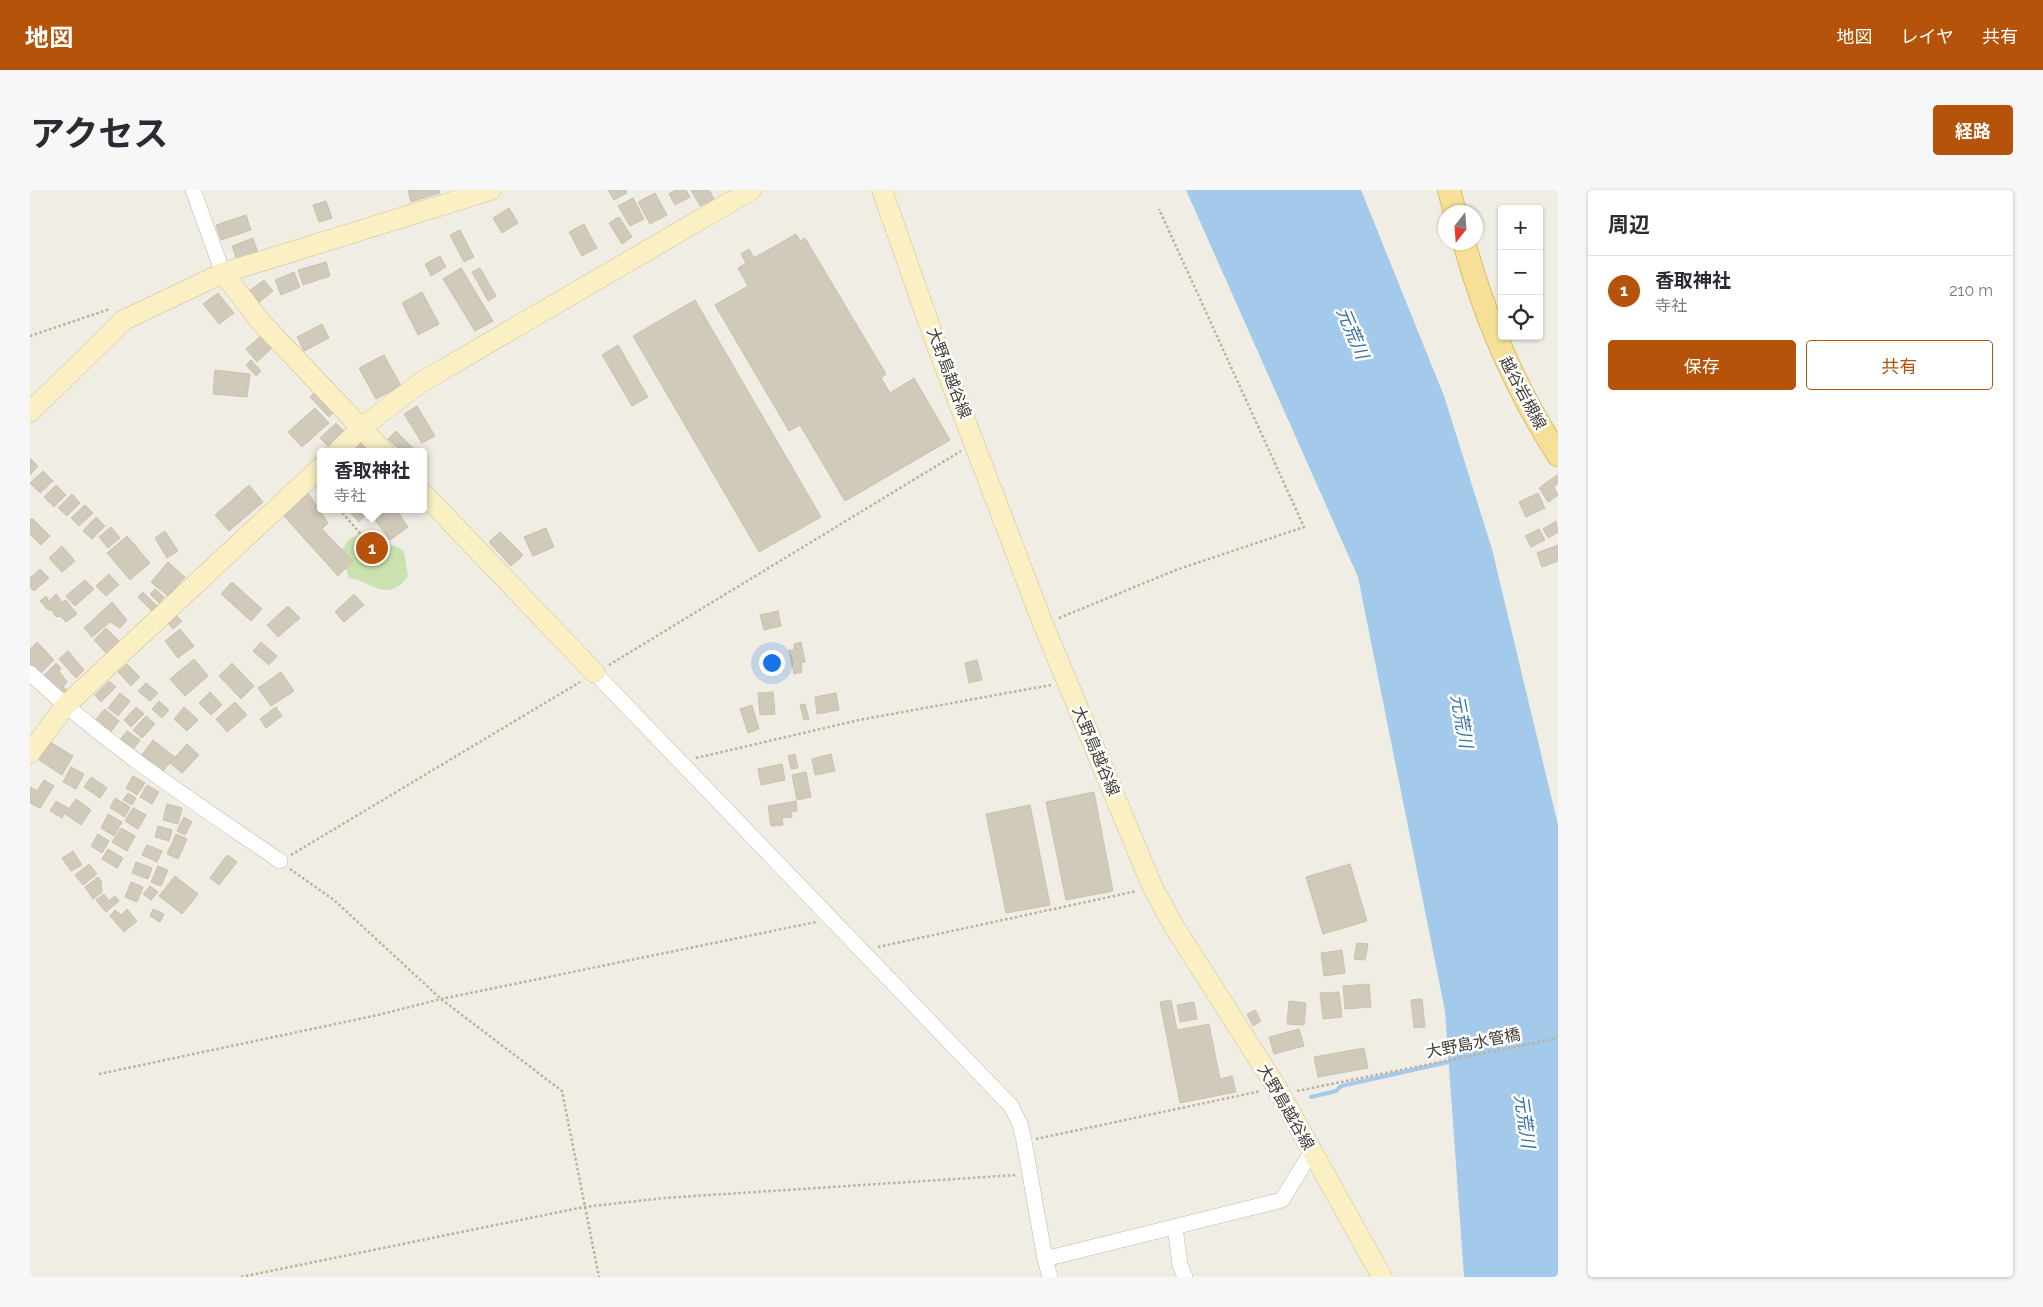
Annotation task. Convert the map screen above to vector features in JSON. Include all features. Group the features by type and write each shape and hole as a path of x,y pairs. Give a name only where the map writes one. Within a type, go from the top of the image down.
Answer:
{"main road":[{"path":"1449,190 1453,205"},
{"name":"越谷岩槻線","path":"1466,250 1484,308 1503,358 1522,395 1558,455"}],"street":[{"path":"193,190 223,273 261,322 380,448"},
{"path":"30,412 124,320 223,273 451,196 491,190"},
{"path":"341,448 361,428 420,383 751,190"},
{"name":"大野島越谷線","path":"882,190 932,332 976,442 1043,624 1153,888 1175,928 1279,1091 1382,1277"},
{"path":"30,753 65,706 317,471"},
{"path":"427,497 830,920 863,950 1011,1106 1020,1124 1024,1141 1045,1259 1050,1277"},
{"path":"30,673 65,706 153,774 280,861"},
{"path":"1045,1259 1282,1200 1312,1151"},
{"path":"1175,1227 1180,1265 1185,1277"}],"path":[{"path":"1043,624 1176,570 1304,527 1159,209"},
{"path":"30,336 106,310 124,320"},
{"path":"599,1277 562,1091 441,999 334,900 280,861 976,442"},
{"path":"342,513 365,539"},
{"path":"681,762 859,720 1067,682"},
{"path":"863,950 1153,888"},
{"path":"99,1074 441,999 830,920"},
{"name":"大野島水管橋","path":"1024,1141 1558,1038"},
{"path":"241,1277 584,1207 664,1198 1030,1175"}],"green space":[{"path":"362,533 373,550 380,555 385,556 388,546 394,545 404,551 408,576 400,585 385,590 349,578 340,553 348,540"}],"water":[{"name":"元荒川","path":"1186,190 1361,190 1444,396 1492,549 1558,825 1558,1277 1464,1277 1445,1011 1358,577"}],"building":[{"path":"408,190 439,190 440,193 411,202"},
{"path":"608,190 626,190 627,193 614,200"},
{"path":"676,190 686,190 690,197 675,205 669,194"},
{"path":"691,190 709,190 714,199 700,206"},
{"path":"655,193 667,215 650,224 638,202"},
{"path":"633,198 644,219 630,226 618,206"},
{"path":"326,201 332,218 319,222 313,205"},
{"path":"509,208 518,223 502,233 493,218"},
{"path":"246,215 251,230 221,240 216,225"},
{"path":"619,217 632,237 622,244 609,223"},
{"path":"584,224 597,248 582,256 569,232"},
{"path":"460,230 474,257 464,262 450,235"},
{"path":"796,234 800,241 805,238 886,374 881,378 890,393 914,378 950,440 845,501 800,425 789,431 715,305 748,286 738,268 746,263 741,254 749,249 754,258"},
{"path":"253,238 258,253 237,260 232,246"},
{"path":"440,256 446,267 431,276 425,264"},
{"path":"326,262 330,276 303,285 298,270"},
{"path":"461,268 493,321 475,331 443,279"},
{"path":"480,268 496,296 488,301 472,272"},
{"path":"294,272 300,287 281,295 275,280"},
{"path":"264,280 273,291 258,303 249,291"},
{"path":"422,292 439,324 418,335 402,303"},
{"path":"218,293 234,313 219,324 203,304"},
{"path":"695,300 821,517 759,552 633,336"},
{"path":"322,324 329,338 304,351 297,337"},
{"path":"261,336 272,348 257,362 246,349"},
{"path":"618,345 648,397 632,406 602,355"},
{"path":"384,355 401,386 376,399 359,368"},
{"path":"251,360 261,371 256,376 246,365"},
{"path":"215,370 250,374 247,397 213,394"},
{"path":"317,390 336,410 329,417 310,397"},
{"path":"417,406 435,436 422,443 404,414"},
{"path":"315,408 329,423 302,447 288,432"},
{"path":"336,423 346,433 330,448 320,438"},
{"path":"396,431 413,448 398,448 388,439"},
{"path":"362,442 368,448 357,448"},
{"path":"30,458 38,466 30,475"},
{"path":"43,471 53,481 40,493 30,483"},
{"path":"1557,475 1558,483 1554,487 1558,495 1548,502 1539,488"},
{"path":"56,485 66,495 54,507 44,497"},
{"path":"249,485 263,502 229,531 215,515"},
{"path":"308,493 317,506 317,513 321,513 328,523 322,529 353,561 338,576 284,516"},
{"path":"1538,493 1545,508 1526,517 1519,502"},
{"path":"72,494 80,503 67,516 58,508"},
{"path":"85,505 93,513 79,526 71,518"},
{"path":"351,513 368,513 359,522"},
{"path":"370,513 399,513 408,527 390,540"},
{"path":"96,517 105,526 92,539 83,531"},
{"path":"32,518 50,536 41,545 30,534 30,520"},
{"path":"1556,521 1558,532 1548,538 1543,529"},
{"path":"111,527 120,538 108,548 99,537"},
{"path":"546,528 554,547 533,556 524,537"},
{"path":"1539,529 1545,540 1531,547 1525,536"},
{"path":"165,531 178,551 167,558 155,538"},
{"path":"500,532 523,555 511,566 489,542"},
{"path":"127,536 150,563 130,580 107,553"},
{"path":"371,540 379,547 377,548 379,551 376,554 365,546"},
{"path":"1558,545 1558,561 1542,567 1537,553"},
{"path":"62,546 75,561 62,572 49,558"},
{"path":"168,562 185,577 168,596 151,582"},
{"path":"40,569 49,578 34,591 30,587 30,578"},
{"path":"109,574 119,585 106,596 96,586"},
{"path":"85,580 94,589 75,606 66,596"},
{"path":"232,582 262,609 251,621 221,594"},
{"path":"155,589 164,597 159,603 150,594"},
{"path":"143,592 157,606 152,611 138,597"},
{"path":"56,594 62,602 66,600 77,614 66,622 60,616 56,617 52,610 48,610 40,601 46,596 49,601"},
{"path":"354,594 364,605 344,622 335,612"},
{"path":"112,602 127,620 120,628 110,622 92,637 84,628"},
{"path":"288,606 300,618 278,637 267,625"},
{"path":"778,611 781,626 764,630 760,615"},
{"path":"177,616 182,621 173,629 168,623"},
{"path":"106,628 120,642 108,655 94,640"},
{"path":"180,629 194,646 178,658 165,641"},
{"path":"37,642 54,660 40,674 30,664 30,649"},
{"path":"261,642 277,656 269,665 253,651"},
{"path":"801,642 805,662 801,662 802,672 794,674 789,650 794,650 794,644"},
{"path":"68,651 84,670 76,678 59,659"},
{"path":"194,659 208,676 185,696 170,679"},
{"path":"977,660 982,680 969,683 965,663"},
{"path":"56,663 61,668 59,671 67,682 63,687 67,690 62,694 43,676"},
{"path":"232,663 254,686 241,699 219,676"},
{"path":"127,664 140,677 131,686 118,672"},
{"path":"281,672 294,691 271,706 258,688"},
{"path":"109,681 116,687 101,702 95,695"},
{"path":"146,683 158,693 150,701 138,691"},
{"path":"210,692 222,705 211,715 199,703"},
{"path":"773,692 775,714 760,715 758,693"},
{"path":"120,693 130,701 118,716 108,708"},
{"path":"836,693 839,710 817,714 815,697"},
{"path":"159,701 169,710 162,718 152,709"},
{"path":"235,702 247,715 227,732 216,719"},
{"path":"805,704 809,719 804,720 800,705"},
{"path":"752,705 759,729 748,733 740,709"},
{"path":"136,707 144,714 131,727 124,720"},
{"path":"184,707 198,720 187,731 174,719"},
{"path":"276,707 282,716 266,728 260,719"},
{"path":"105,709 119,721 110,733 95,720"},
{"path":"146,716 155,724 142,738 133,730"},
{"path":"127,731 140,740 132,751 119,741"},
{"path":"153,740 175,757 162,772 141,756"},
{"path":"50,742 73,756 62,775 39,760"},
{"path":"187,744 199,755 182,773 170,763"},
{"path":"795,754 798,768 791,769 788,756"},
{"path":"831,754 835,771 815,775 812,759"},
{"path":"782,764 785,780 761,785 758,769"},
{"path":"71,767 84,774 76,789 63,782"},
{"path":"806,772 811,797 797,800 792,775"},
{"path":"133,776 145,783 137,795 126,788"},
{"path":"91,777 107,788 100,798 84,787"},
{"path":"44,780 54,786 40,808 30,803 30,787 37,791"},
{"path":"147,785 159,792 152,804 140,797"},
{"path":"1094,792 1113,891 1066,900 1046,802"},
{"path":"128,793 136,798 132,805 123,800"},
{"path":"115,798 130,807 125,817 110,808"},
{"path":"76,799 91,810 81,825 65,814"},
{"path":"56,801 68,808 62,818 50,811"},
{"path":"796,801 797,811 791,812 792,817 782,818 783,825 771,826 768,806"},
{"path":"167,804 182,808 178,824 163,820"},
{"path":"1030,805 1050,905 1006,913 986,814"},
{"path":"133,808 146,815 138,829 125,821"},
{"path":"108,814 122,822 114,836 101,828"},
{"path":"184,817 192,822 185,835 177,831"},
{"path":"158,826 172,830 169,841 155,837"},
{"path":"121,828 135,836 127,851 112,842"},
{"path":"98,834 109,841 102,853 91,846"},
{"path":"176,834 187,839 178,859 167,854"},
{"path":"147,845 162,851 157,862 142,855"},
{"path":"108,849 123,858 117,868 102,859"},
{"path":"73,851 82,865 71,871 62,858"},
{"path":"227,855 237,862 219,885 210,878"},
{"path":"136,862 152,868 148,879 132,873"},
{"path":"89,864 97,874 83,885 75,875"},
{"path":"1350,864 1367,921 1323,934 1306,877"},
{"path":"158,866 168,870 161,886 151,882"},
{"path":"175,876 198,894 182,914 159,896"},
{"path":"98,877 101,881 102,892 93,899 85,887"},
{"path":"131,882 143,887 137,902 125,897"},
{"path":"150,886 158,892 151,900 143,894"},
{"path":"104,894 109,901 115,896 119,901 106,912 96,900"},
{"path":"127,909 137,921 124,932 110,916 115,910 121,915"},
{"path":"153,909 164,914 160,922 150,916"},
{"path":"1357,943 1368,944 1365,960 1354,959"},
{"path":"1342,950 1345,973 1324,976 1321,953"},
{"path":"1369,984 1371,1007 1345,1009 1343,986"},
{"path":"1339,992 1342,1017 1323,1019 1320,993"},
{"path":"1422,999 1425,1027 1414,1028 1411,1000"},
{"path":"1171,1000 1177,1030 1209,1024 1220,1079 1232,1076 1236,1092 1180,1103 1160,1002"},
{"path":"1289,1001 1306,1003 1304,1025 1287,1024"},
{"path":"1194,1002 1197,1019 1180,1022 1177,1005"},
{"path":"1255,1010 1261,1021 1253,1026 1247,1014"},
{"path":"1299,1029 1304,1046 1274,1054 1269,1037"},
{"path":"1364,1048 1368,1068 1318,1077 1314,1057"}],"waterway":[{"path":"1311,1097 1336,1091 1341,1086 1453,1061"}],"place":[{"name":"香取神社","path":"372,548"}]}
